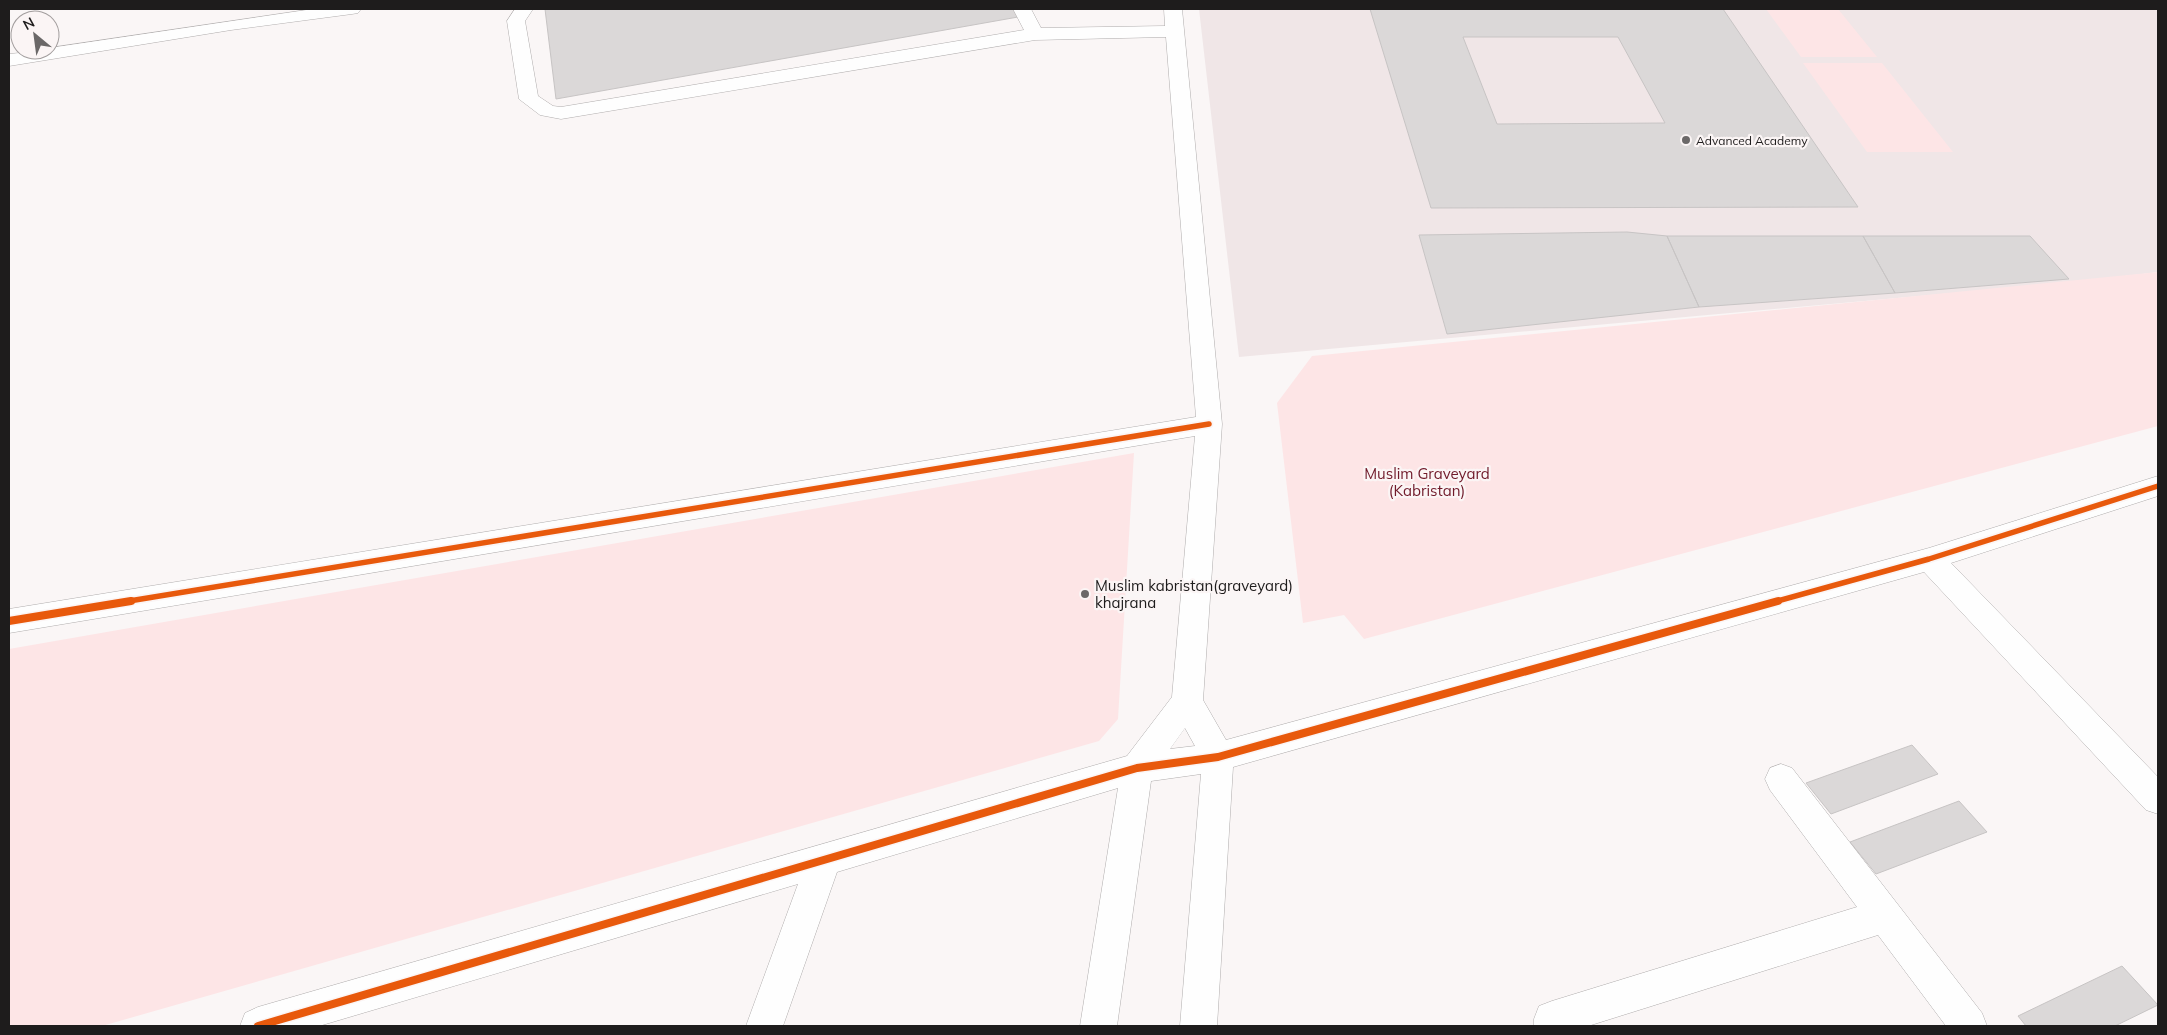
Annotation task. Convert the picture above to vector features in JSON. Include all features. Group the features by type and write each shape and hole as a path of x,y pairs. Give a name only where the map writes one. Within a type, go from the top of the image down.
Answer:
{"street":[{"path":"9,60 234,17 352,9"},
{"path":"524,9 516,21 529,99 547,111 561,113 1035,34 1174,20 1209,424 1187,701 1137,768 1099,1026"},
{"path":"1022,9 1035,34"},
{"path":"9,621 1209,424"},
{"path":"258,1026 1137,768 1218,757 1929,559 2158,486"},
{"path":"1929,559 2158,800"},
{"path":"1187,701 1218,757 1200,1026"},
{"path":"1781,779 1883,916 1969,1026"},
{"path":"764,1026 824,860"},
{"path":"1552,1026 1552,1019 1883,916"}],"shaded area":[{"name":"Advanced Academy","path":"1199,9 2158,9 2158,272 2076,282 1239,357"}],"green space":[{"path":"1766,9 1838,9 1877,57 1801,57"},
{"path":"1803,63 1882,63 1953,152 1867,152"},
{"name":"Muslim Graveyard (Kabristan)","path":"2158,272 2158,426 1364,639 1344,615 1303,623 1277,403 1312,356"},
{"path":"1134,453 1118,719 1099,741 102,1026 9,1026 9,649"}],"building":[{"path":"545,9 1013,9 1018,17 556,99"},
{"path":"1370,9 1723,9 1858,207 1431,208","holes":["1463,37 1618,37 1665,123 1497,124"]},
{"path":"1627,232 1667,236 1699,307 1447,334 1419,235"},
{"path":"1667,236 1863,236 1895,293 1699,307"},
{"path":"1863,236 2030,236 2069,279 1895,293"},
{"path":"1912,745 1938,774 1831,814 1806,783"},
{"path":"1959,801 1987,832 1876,874 1850,842"},
{"path":"2122,966 2158,1005 2115,1026 2026,1026 2018,1016"}],"cycle path":[{"path":"9,621 1209,424"},
{"path":"258,1026 1137,768 1218,757 1929,559 2158,486"}],"place":[{"name":"Advanced Academy","path":"1686,140"},
{"name":"Muslim kabristan(graveyard) khajrana","path":"1085,594"}]}
